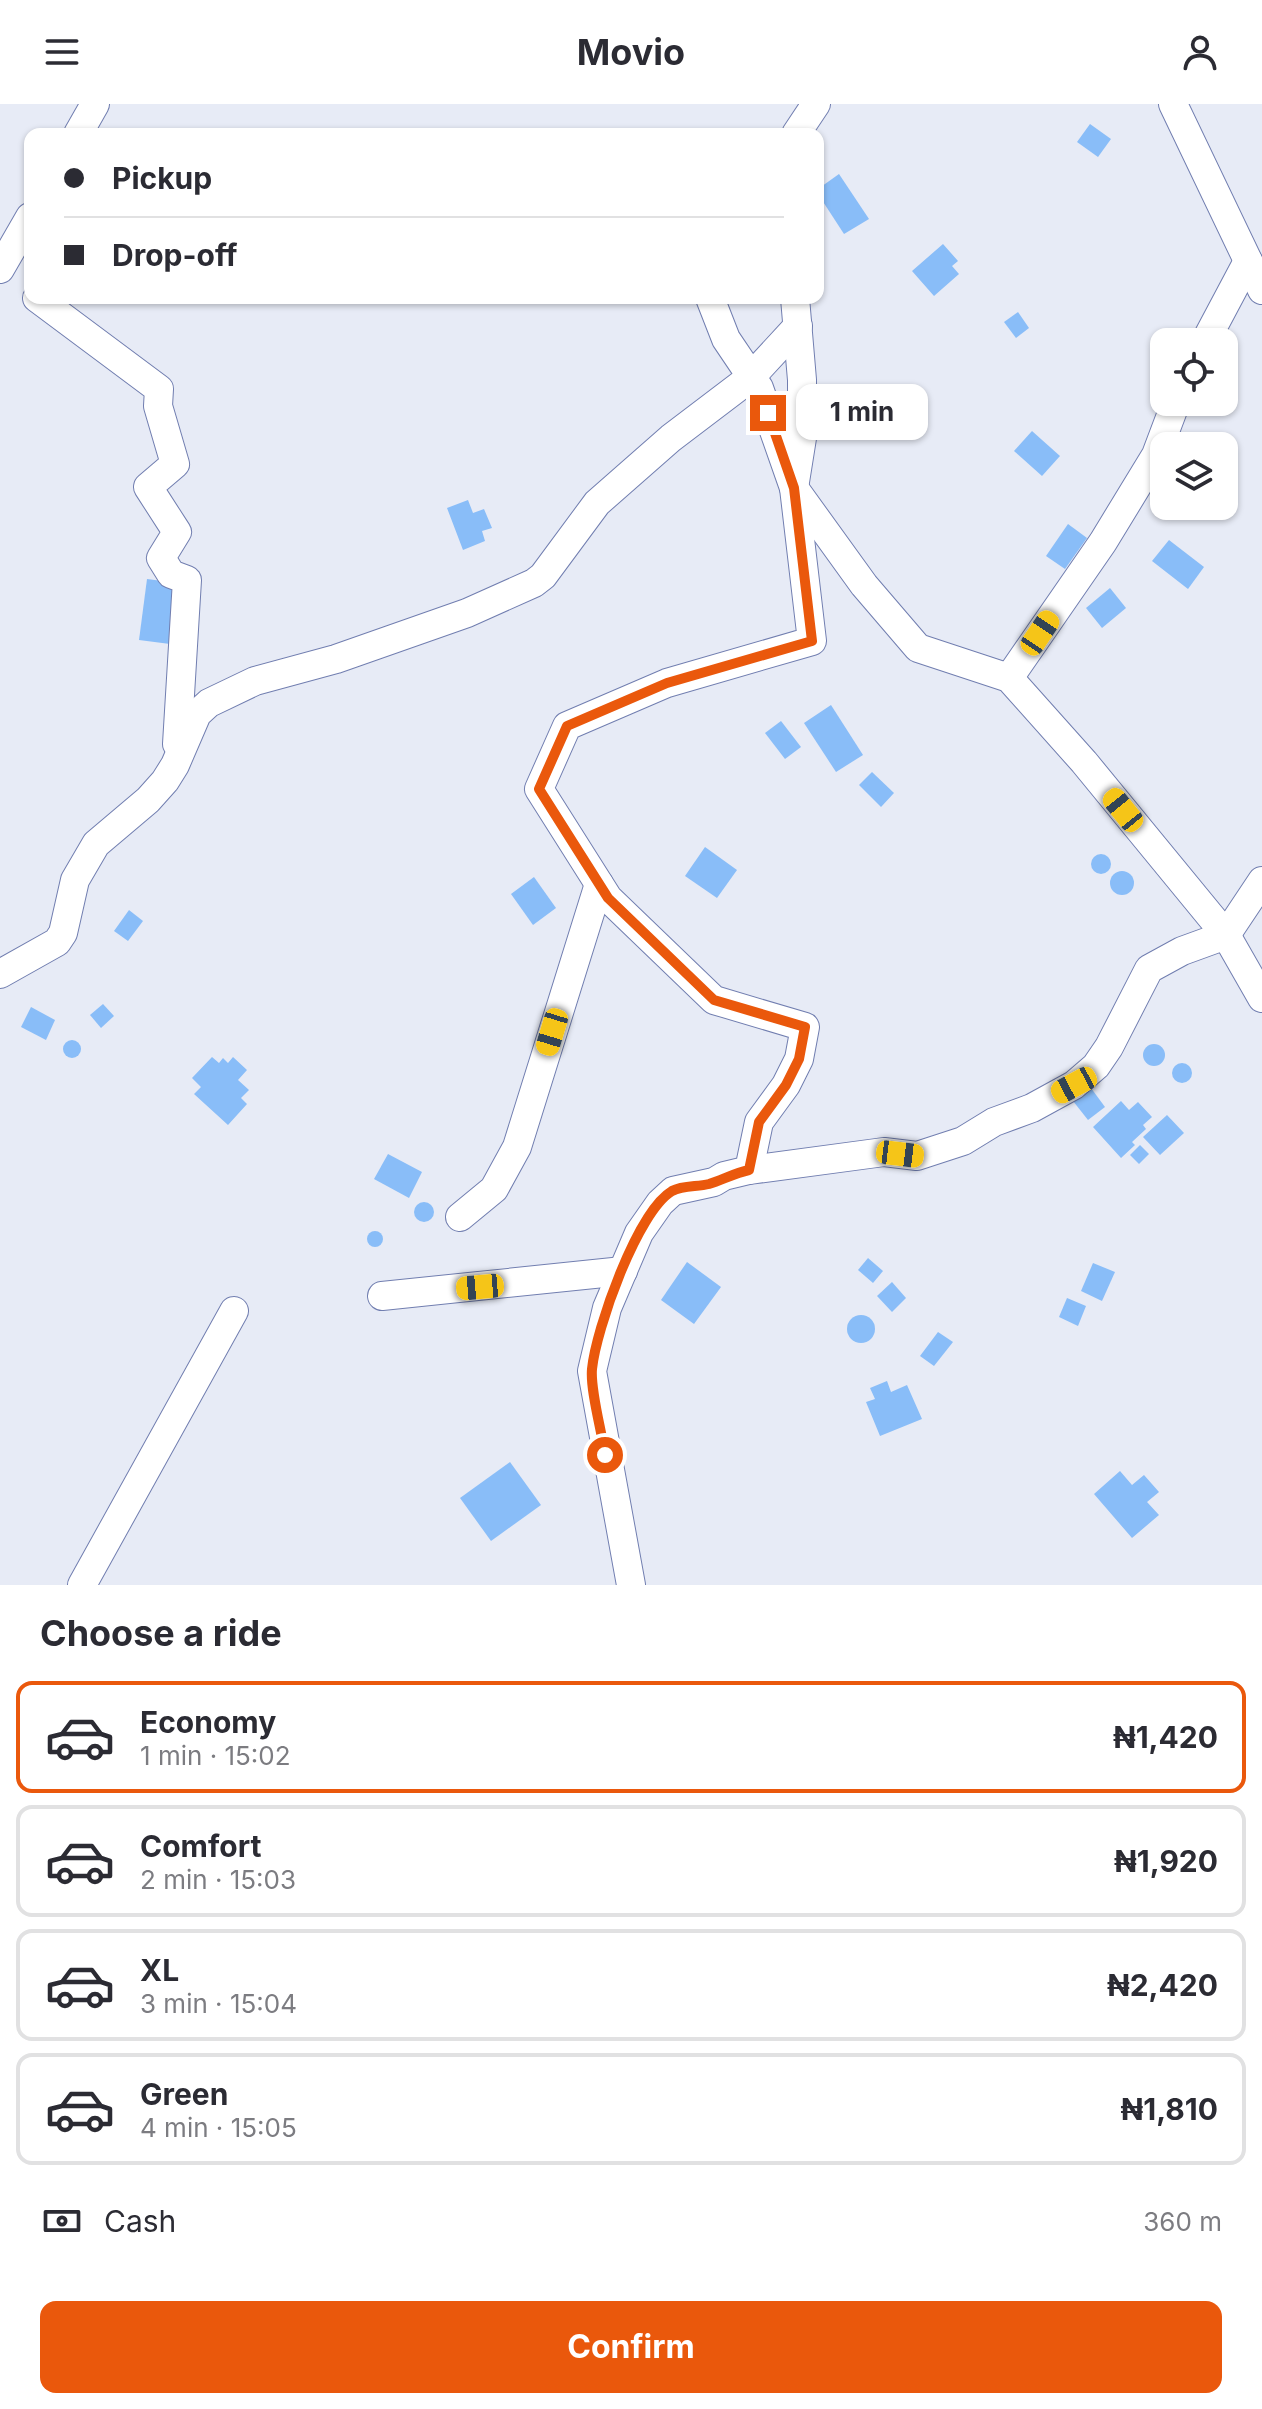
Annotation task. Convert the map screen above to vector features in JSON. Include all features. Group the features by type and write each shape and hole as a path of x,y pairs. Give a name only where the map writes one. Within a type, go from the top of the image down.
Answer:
{"street":[{"path":"81,128 95,104"},
{"path":"792,104 794,128"},
{"path":"799,128 816,104"},
{"path":"1173,104 1262,290"},
{"path":"24,228 0,270 24,288"},
{"path":"1212,328 1248,261"},
{"path":"45,304 159,389 158,406 175,464 148,487 177,532 161,558 171,574 187,580 175,765"},
{"path":"712,304 726,339 759,388 794,488 812,641 667,683 567,726 539,789 608,898 714,1000 805,1027 799,1059 793,1072 759,1122 749,1170"},
{"path":"0,974 57,942 63,933 75,880 96,844 148,800 175,765 197,714 219,697 255,681 336,659 467,613 534,583 543,576 597,503 671,438 750,378 794,316"},
{"path":"794,316 802,438 794,488 864,585 918,648 1009,678 1084,762 1226,935 1262,998"},
{"path":"1009,678 1103,542 1156,455 1171,416"},
{"path":"631,1585 592,1371 607,1308 650,1214 673,1191 714,1182 724,1176 884,1152 917,1156 963,1141 994,1122 1032,1108 1074,1085 1096,1066 1149,969 1182,951 1226,935 1262,881"},
{"path":"460,1217 494,1189 517,1147 599,884"},
{"path":"382,1296 623,1271"},
{"path":"82,1585 234,1311"}],"building":[{"path":"1090,124 1111,139 1098,157 1077,142"},
{"path":"839,174 869,219 844,234 824,203 824,185"},
{"path":"943,244 958,261 952,266 959,274 934,296 912,271"},
{"path":"1018,312 1029,328 1016,338 1004,322"},
{"path":"1032,431 1060,456 1042,476 1014,451"},
{"path":"468,500 473,513 484,509 492,528 482,531 485,541 463,550 447,508"},
{"path":"1068,524 1087,538 1065,569 1046,556"},
{"path":"1169,540 1204,567 1188,589 1152,561"},
{"path":"147,579 178,583 170,644 139,640"},
{"path":"1110,588 1126,608 1102,628 1086,608"},
{"path":"831,705 863,755 836,772 804,723"},
{"path":"781,721 801,747 785,759 765,733"},
{"path":"872,772 894,793 881,807 859,785"},
{"path":"705,847 737,870 717,898 685,876"},
{"path":"1101,854 1108,857 1111,864 1108,871 1101,874 1094,871 1091,864 1094,857"},
{"path":"1122,871 1133,878 1134,883 1127,894 1122,895 1111,888 1110,883 1117,872"},
{"path":"534,877 556,908 533,925 511,894"},
{"path":"129,910 143,921 128,941 114,931"},
{"path":"103,1004 114,1016 101,1028 90,1015"},
{"path":"31,1007 55,1020 46,1040 21,1027"},
{"path":"72,1040 81,1049 72,1058 63,1049"},
{"path":"1150,1044 1158,1044 1165,1055 1158,1066 1150,1066 1143,1059 1143,1051"},
{"path":"212,1057 219,1063 223,1058 228,1063 233,1057 247,1070 238,1080 249,1090 241,1098 247,1104 228,1125 194,1094 201,1087 192,1078"},
{"path":"1182,1063 1189,1066 1192,1073 1189,1080 1182,1083 1175,1080 1172,1073 1175,1066"},
{"path":"1091,1088 1105,1107 1088,1120 1073,1101"},
{"path":"1121,1101 1129,1110 1138,1102 1152,1117 1143,1125 1146,1129 1132,1142 1135,1145 1121,1158 1093,1127"},
{"path":"1167,1115 1184,1133 1160,1155 1143,1137"},
{"path":"1140,1145 1149,1154 1139,1164 1130,1155"},
{"path":"388,1154 422,1172 409,1198 374,1179"},
{"path":"424,1202 431,1205 434,1212 431,1219 424,1222 417,1219 414,1212 417,1205"},
{"path":"375,1231 381,1233 381,1245 375,1247 369,1245 367,1239 369,1233"},
{"path":"868,1258 883,1271 873,1283 858,1270"},
{"path":"687,1262 721,1287 694,1324 661,1300"},
{"path":"1093,1263 1115,1272 1102,1301 1081,1291"},
{"path":"892,1282 906,1298 892,1312 877,1296"},
{"path":"1067,1298 1086,1306 1078,1326 1059,1317"},
{"path":"861,1315 871,1319 875,1329 871,1339 861,1343 851,1339 847,1329 851,1319"},
{"path":"938,1332 953,1342 934,1366 920,1356"},
{"path":"887,1381 891,1392 907,1385 922,1419 880,1436 866,1402 875,1399 870,1388"},
{"path":"510,1462 541,1505 491,1541 460,1498"},
{"path":"1120,1471 1132,1485 1144,1475 1159,1492 1147,1502 1159,1515 1132,1538 1094,1494"}],"route":[{"path":"605,1455 592,1371 607,1308 639,1233 650,1214 673,1191 749,1170 759,1122 786,1085 799,1059 805,1027 714,1000 608,898 539,789 567,726 667,683 812,641 794,488 768,413"}]}
